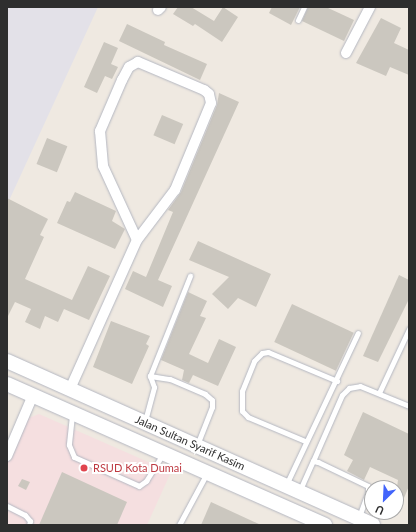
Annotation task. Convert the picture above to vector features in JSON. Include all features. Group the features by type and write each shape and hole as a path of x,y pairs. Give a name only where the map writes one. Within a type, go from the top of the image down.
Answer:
{"street":[{"path":"346,53 370,7"},
{"path":"70,389 137,240 175,190 211,98 204,90 138,62 129,67 100,131 103,166 137,240"},
{"name":"Jalan Sultan Syarif Kasim","path":"7,361 373,525"},
{"name":"Jalan Sultan Syarif Kasim","path":"7,384 164,452 324,525"},
{"path":"7,456 33,396"}],"lane":[{"path":"298,20 304,7"},
{"path":"144,422 154,387 150,376 190,276"},
{"path":"379,394 409,329"},
{"path":"286,486 305,441 337,381 358,333"},
{"path":"305,441 248,417 242,411 242,391 254,361 262,353 268,352 337,381"},
{"path":"150,376 170,379 205,394 212,400 212,407 197,446"},
{"path":"299,492 346,390 360,386 409,406"},
{"path":"72,412 69,445 74,457 132,483 139,486 143,484 164,452"},
{"path":"313,461 368,486 368,492 358,518"},
{"path":"179,525 208,472"},
{"path":"7,506 25,515 30,521 29,525"}],"shaded area":[{"path":"7,7 98,7 7,205"},
{"name":"RSUD Kota Dumai","path":"39,414 171,472 147,525 7,525 7,464 26,419"}],"building":[{"path":"178,7 191,7 214,21 223,7 238,17 222,42 195,24 193,26 173,14"},
{"path":"272,7 300,7 291,25 269,13"},
{"path":"308,7 326,7 354,20 344,41 302,21"},
{"path":"381,18 401,28 394,43 409,50 409,75 390,67 386,76 356,63"},
{"path":"127,24 165,42 164,45 207,64 200,80 119,41"},
{"path":"104,42 118,48 111,64 118,67 112,79 105,76 97,93 84,87"},
{"path":"219,93 239,102 158,280 172,286 163,307 125,289 133,271 146,277 173,212 168,210 181,192 217,105"},
{"path":"162,115 183,124 175,144 153,135"},
{"path":"47,138 67,146 57,172 37,164"},
{"path":"75,192 116,211 112,221 125,229 115,249 57,223 67,201 70,202"},
{"path":"7,198 48,219 40,235 44,237 25,279 72,300 88,266 110,276 89,320 64,309 58,322 45,316 40,329 25,322 31,309 15,302 7,318"},
{"path":"198,241 271,274 256,307 238,298 228,309 212,294 229,277 189,260"},
{"path":"399,275 409,280 409,299 378,362 363,356"},
{"path":"188,292 207,301 200,316 206,318 189,354 208,363 219,339 236,347 218,386 193,375 189,383 182,380 184,370 161,360"},
{"path":"292,304 354,333 336,371 274,342"},
{"path":"111,321 150,336 146,344 149,346 132,384 93,367"},
{"path":"363,412 409,434 409,486 404,498 404,480 398,480 370,467 364,480 347,471 353,460 344,455"},
{"name":"RSUD Kota Dumai","path":"62,472 127,502 117,525 39,525"},
{"path":"22,479 30,482 26,490 18,486"},
{"path":"211,502 261,525 201,525"}],"place":[{"name":"RSUD Kota Dumai","path":"84,468"}]}
